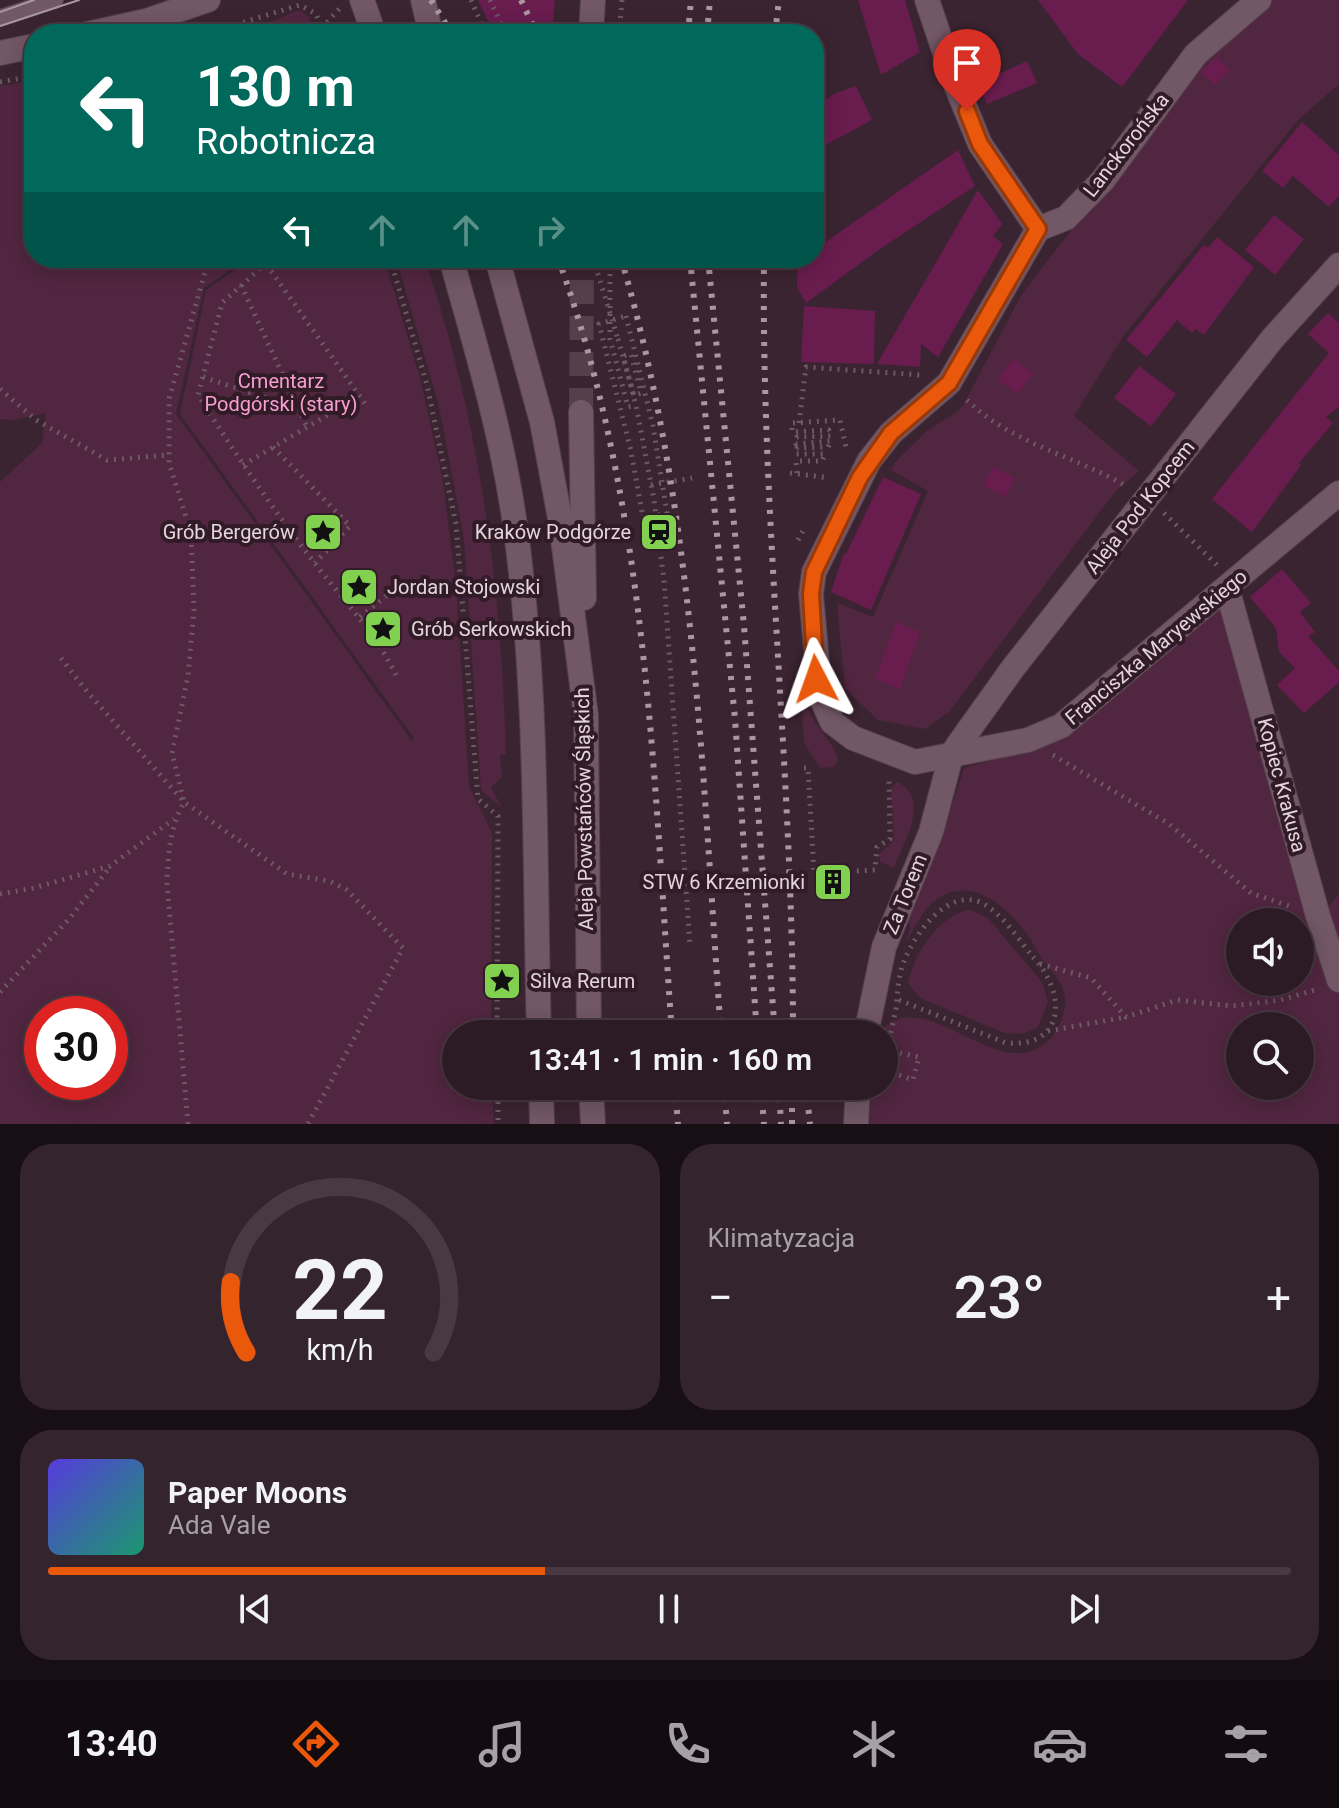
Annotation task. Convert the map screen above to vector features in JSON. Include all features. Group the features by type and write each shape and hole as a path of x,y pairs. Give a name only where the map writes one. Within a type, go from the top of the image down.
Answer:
{"street":[{"path":"132,24 208,0"},
{"path":"362,0 370,24"},
{"path":"423,0 429,24"},
{"path":"592,24 593,0"},
{"path":"927,0 980,144 1038,229 941,375 869,461 818,562 811,594 816,679 822,705 832,722 853,738 910,761 951,756"},
{"name":"Lanckorońska","path":"1038,229 1066,218 1103,180 1196,54 1259,0"},
{"path":"0,53 24,48"},
{"name":"Aleja Pod Kopcem","path":"951,756 1013,668 1263,350 1339,265"},
{"path":"454,268 500,443 523,590 532,703 539,1020"},
{"name":"Aleja Powstańców Śląskich","path":"500,268 545,434 561,524 586,716 589,1020"},
{"path":"581,412 586,716"},
{"name":"Franciszka Maryewskiego","path":"951,756 1028,740 1061,726 1339,493"},
{"name":"Kopiec Krakusa","path":"1231,585 1318,916 1332,984"},
{"name":"Za Torem","path":"868,1020 893,923 938,813 951,756"},
{"path":"541,1100 542,1124"},
{"path":"592,1100 593,1124"},
{"path":"856,1124 857,1100"}],"lane":[{"path":"0,18 55,0"}],"path":[{"path":"471,0 482,24"},
{"path":"490,0 501,24"},
{"path":"620,24 622,0"},
{"path":"232,24 293,2 312,9 320,24"},
{"path":"325,24 339,9"},
{"path":"0,82 24,78"},
{"path":"188,1124 167,883 174,819 184,802 172,753 188,676 194,610 191,533 169,455 169,399 206,268"},
{"path":"257,268 222,303 198,395 243,465 315,563 360,617 396,675"},
{"path":"270,268 368,408"},
{"path":"393,268 427,385 456,524 478,799 498,816 497,1020"},
{"path":"596,268 634,396 641,393 631,354 623,356 633,391 636,405 654,500 664,580 690,945"},
{"path":"610,268 610,339 628,407 636,405"},
{"path":"241,285 307,427"},
{"path":"626,316 653,426 667,513 655,516 643,518 631,451 599,324 626,316"},
{"path":"799,423 806,367 941,375 977,410 1030,441 1126,487"},
{"path":"203,377 298,409"},
{"path":"0,389 36,420 107,460 169,455"},
{"path":"243,465 360,396"},
{"path":"829,478 793,473 796,461 822,461 825,454 796,454 797,448 828,447 831,441 796,444 797,437 831,436 829,430 792,432 792,423 840,420 847,444"},
{"path":"273,447 350,526 315,563"},
{"path":"651,485 692,478"},
{"path":"1164,513 1231,585"},
{"path":"360,617 396,588"},
{"path":"61,658 184,802 287,874 329,881 347,890 403,948 308,1124"},
{"path":"1028,740 1169,824 1251,893 1318,916"},
{"path":"804,768 808,768 814,873 875,870 878,867 877,847 890,839 887,785 890,769"},
{"path":"0,992 70,918 110,866 174,819"},
{"path":"0,894 34,888 110,866"},
{"path":"894,1020 905,958 938,910 951,902 967,899 979,901 992,909 1040,964 1055,987 1057,1003 1047,1031"},
{"path":"1040,964 1091,978 1126,1017"},
{"path":"873,993 916,1006 1006,1043 1021,1044 1047,1031 1126,1017 1177,1000 1232,1006 1281,1000 1332,984"},
{"path":"898,1075 913,1080 919,1057 900,1053"},
{"path":"498,1100 498,1124"},
{"path":"856,1124 867,1100"}],"green space":[{"path":"1269,0 1339,0 1339,84 1299,119 1122,338 1074,416 1139,471 1115,492 949,712 925,729 878,720 845,689 837,603 873,617 928,491 891,470 927,431 961,409 1022,294 1201,62"},
{"path":"299,10 310,17 310,24 268,23"},
{"name":"Cmentarz Podgórski (stary)","path":"24,82 24,268 232,268 204,288 176,414 412,741 414,738 180,414 206,290 238,268 387,268 420,378 442,476 456,584 469,786 492,833 491,1020 442,1020 442,1100 493,1100 494,1124 0,1124 0,482 42,443 46,413 14,420 0,419 0,86"},
{"path":"399,268 427,268 460,380 473,441 493,565 499,628 506,754 500,755 502,777 491,787 501,807 481,790 464,538 439,406"},
{"path":"1215,610 1221,610 1312,908 1226,908 1226,996 1314,996 1314,915 1316,922 1339,894 1339,1124 869,1124 871,1100 898,1100 898,1058 901,1050 898,1048 898,1021 925,1019 1010,1053 1031,1051 1050,1039 1064,1010 1064,992 1058,979 1020,925 993,900 978,893 962,890 945,894 929,906 906,942 911,926 906,920 939,845 964,768 1036,748"},
{"path":"802,709 808,709 832,746 838,759 834,767 820,768 804,743"},
{"path":"898,782 908,790 914,811 894,868 880,862 879,854 894,841 891,788"},
{"path":"971,910 989,919 1042,982 1048,1002 1038,1027 1023,1034 1005,1033 922,999 908,984 916,960 930,937 949,919"}],"building":[{"path":"478,0 555,0 553,24 489,24"},
{"path":"858,0 905,0 920,52 881,75"},
{"path":"1038,0 1188,0 1122,87 1078,54"},
{"path":"1216,57 1230,70 1215,85 1201,72"},
{"path":"1027,61 1037,83 987,104 979,83"},
{"path":"856,86 872,120 824,146 824,101"},
{"path":"1302,122 1339,155 1339,196 1329,207 1293,176 1283,188 1262,171"},
{"path":"958,150 975,186 806,303 797,287 798,268 824,268 824,243"},
{"path":"978,190 1002,224 993,236 1003,244 938,357 921,344 920,367 877,364"},
{"path":"1274,215 1304,239 1275,275 1245,250"},
{"path":"1217,237 1254,267 1204,335 1196,329 1192,333 1177,320 1147,357 1126,340 1204,245 1208,248"},
{"path":"804,306 875,311 874,364 801,362"},
{"path":"1328,313 1339,323 1339,407 1326,417 1333,423 1299,463 1301,465 1252,532 1212,499 1329,353 1308,334"},
{"path":"1013,359 1033,373 1018,394 998,380"},
{"path":"1139,366 1176,394 1151,426 1114,398"},
{"path":"993,467 1015,478 1006,497 983,485"},
{"path":"883,477 921,494 871,610 831,592 844,553"},
{"path":"1282,569 1311,603 1300,612 1315,632 1308,636 1339,671 1339,682 1304,713 1277,685 1295,668 1279,652 1276,628 1250,597"},
{"path":"896,622 920,632 900,689 875,679"}],"tunnel":[{"path":"581,412 582,268"}],"tram line":[{"path":"0,12 34,0"},
{"path":"0,26 79,0"}],"railway":[{"path":"431,0 446,24"},
{"path":"521,0 532,24"},
{"path":"689,24 691,0"},
{"path":"708,24 710,0"},
{"path":"776,24 779,0"},
{"path":"561,268 588,352 611,447 629,544 651,739 671,1020"},
{"path":"624,268 646,353 680,545 701,740 720,1020"},
{"path":"691,268 735,719 756,1020"},
{"path":"709,268 744,626 774,1020"},
{"path":"764,268 767,452 788,840 793,1020"},
{"path":"676,1100 678,1124"},
{"path":"725,1100 727,1124"},
{"path":"762,1100 764,1124"},
{"path":"780,1100 781,1124"},
{"path":"792,1100 792,1124"},
{"path":"807,1100 810,1124"}],"place":[{"name":"Grób Bergerów","path":"323,532"},
{"name":"Kraków Podgórze","path":"659,532"},
{"name":"Jordan Stojowski","path":"359,587"},
{"name":"Grób Serkowskich","path":"383,629"},
{"name":"STW 6 Krzemionki","path":"833,882"},
{"name":"Silva Rerum","path":"502,981"}],"route":[{"path":"816,679 811,594 818,562 860,477 878,448 949,383 1038,229 980,144 967,111"}]}
